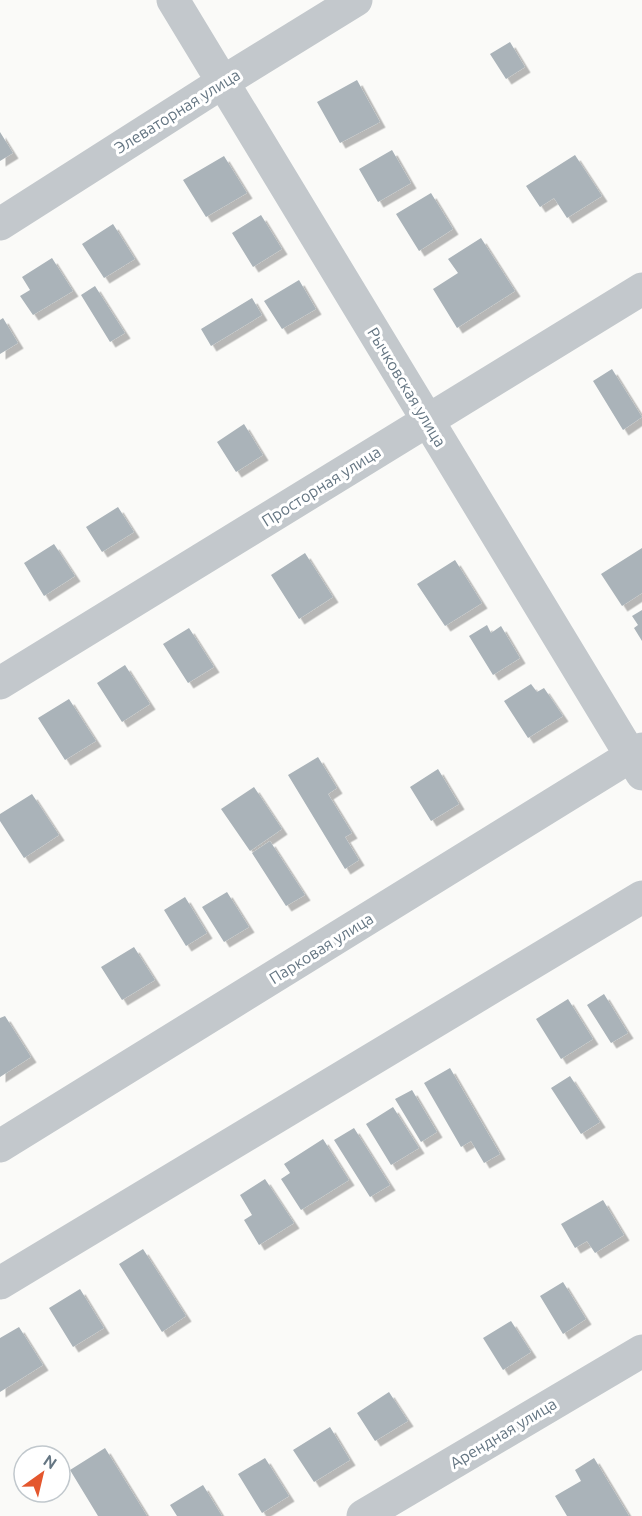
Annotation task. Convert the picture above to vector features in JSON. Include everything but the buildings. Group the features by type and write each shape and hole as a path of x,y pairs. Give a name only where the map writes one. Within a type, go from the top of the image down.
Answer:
{"street":[{"name":"Рычковская улица","path":"173,0 427,420 638,760"},
{"name":"Элеваторная улица","path":"0,224 356,0"},
{"name":"Просторная улица","path":"0,684 642,289"},
{"name":"Парковая улица","path":"0,1146 638,760"},
{"path":"0,1284 642,897"},
{"name":"Арендная улица","path":"363,1516 642,1351"}]}
